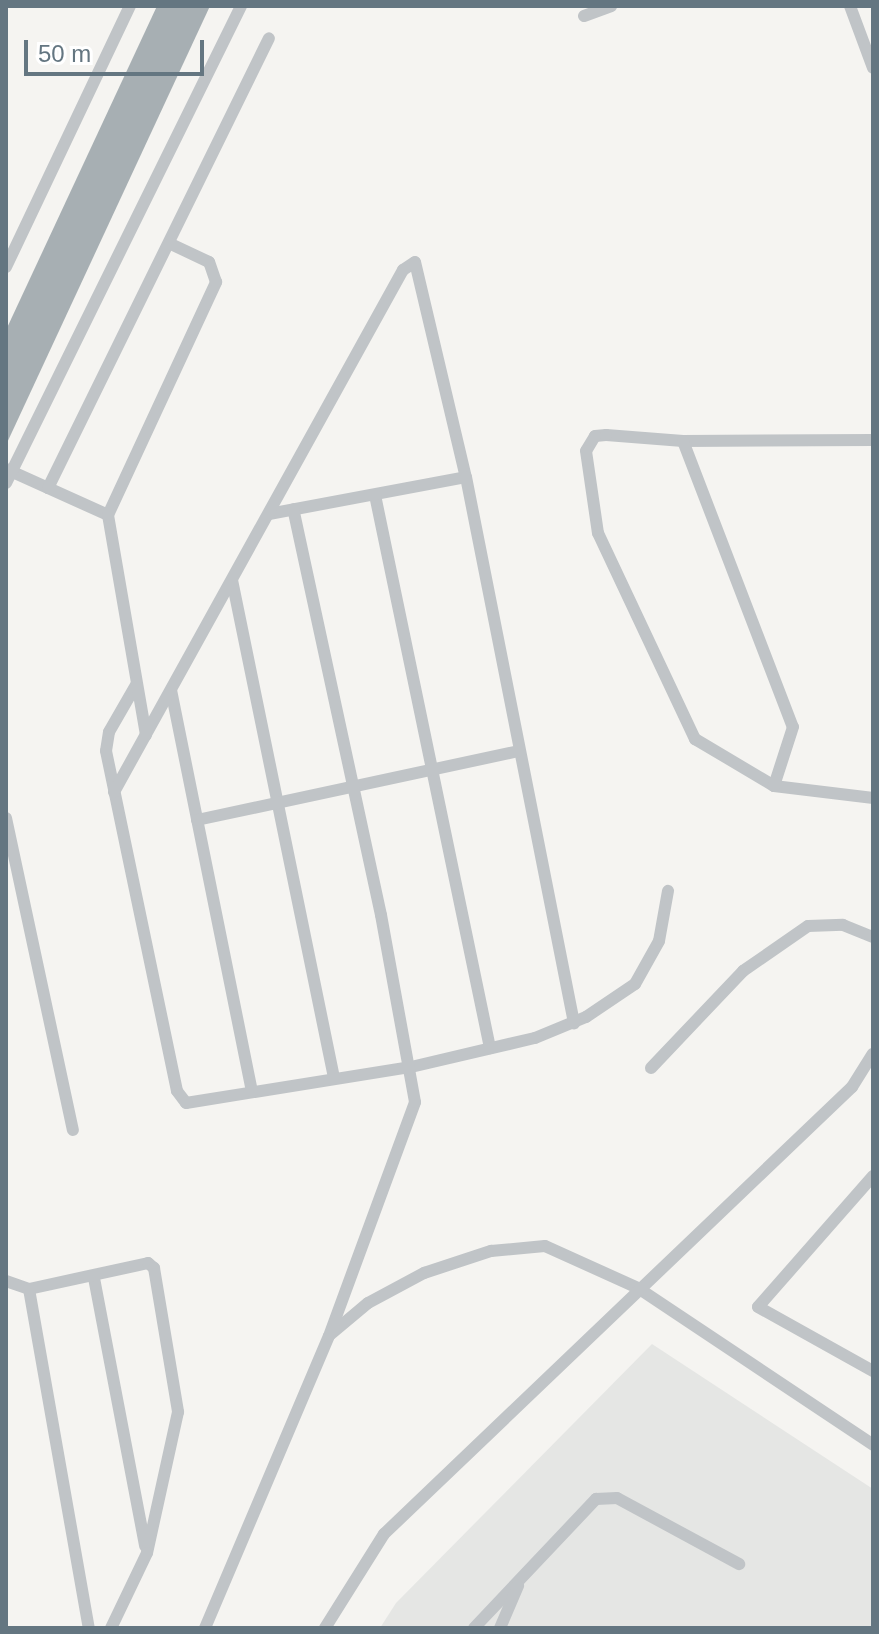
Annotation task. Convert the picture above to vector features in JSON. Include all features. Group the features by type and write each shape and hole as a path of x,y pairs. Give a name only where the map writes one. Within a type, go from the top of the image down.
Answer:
{"lane":[{"path":"6,267 130,6"},
{"path":"108,515 8,474 241,6"},
{"path":"584,16 611,6"},
{"path":"850,6 873,68"},
{"path":"48,488 171,244 269,38"},
{"path":"146,735 108,515 216,282 209,262 171,244"},
{"path":"114,792 403,270 415,262 466,477 574,1023"},
{"path":"873,440 683,441 606,435 589,441 598,533 695,739 774,786 873,798"},
{"path":"683,441 793,727 774,786"},
{"path":"269,514 466,477"},
{"path":"375,495 490,1048"},
{"path":"205,1628 329,1336 414,1116 411,1067 293,509"},
{"path":"232,580 334,1078"},
{"path":"136,685 106,741 114,792 179,1097 193,1103 411,1067 574,1023 635,984 659,941 668,891"},
{"path":"171,690 252,1092"},
{"path":"197,820 518,751"},
{"path":"6,818 73,1130"},
{"path":"651,1068 743,971 808,926 843,925 873,937"},
{"path":"325,1628 384,1534 638,1288 852,1087 871,1061"},
{"path":"873,1176 758,1307 873,1371"},
{"path":"329,1336 368,1303 424,1273 515,1246 545,1246 638,1288 873,1445"},
{"path":"6,1281 29,1289 94,1278 148,1263 154,1268 178,1412 147,1553 111,1628"},
{"path":"94,1278 147,1553"},
{"path":"29,1289 89,1628"},
{"path":"474,1628 596,1499 606,1497 739,1564"},
{"path":"500,1628 523,1576"}],"shaded area":[{"path":"652,1344 873,1489 873,1628 380,1628 396,1603"}],"building":[{"path":"157,6 210,6 6,445 6,330"}]}
